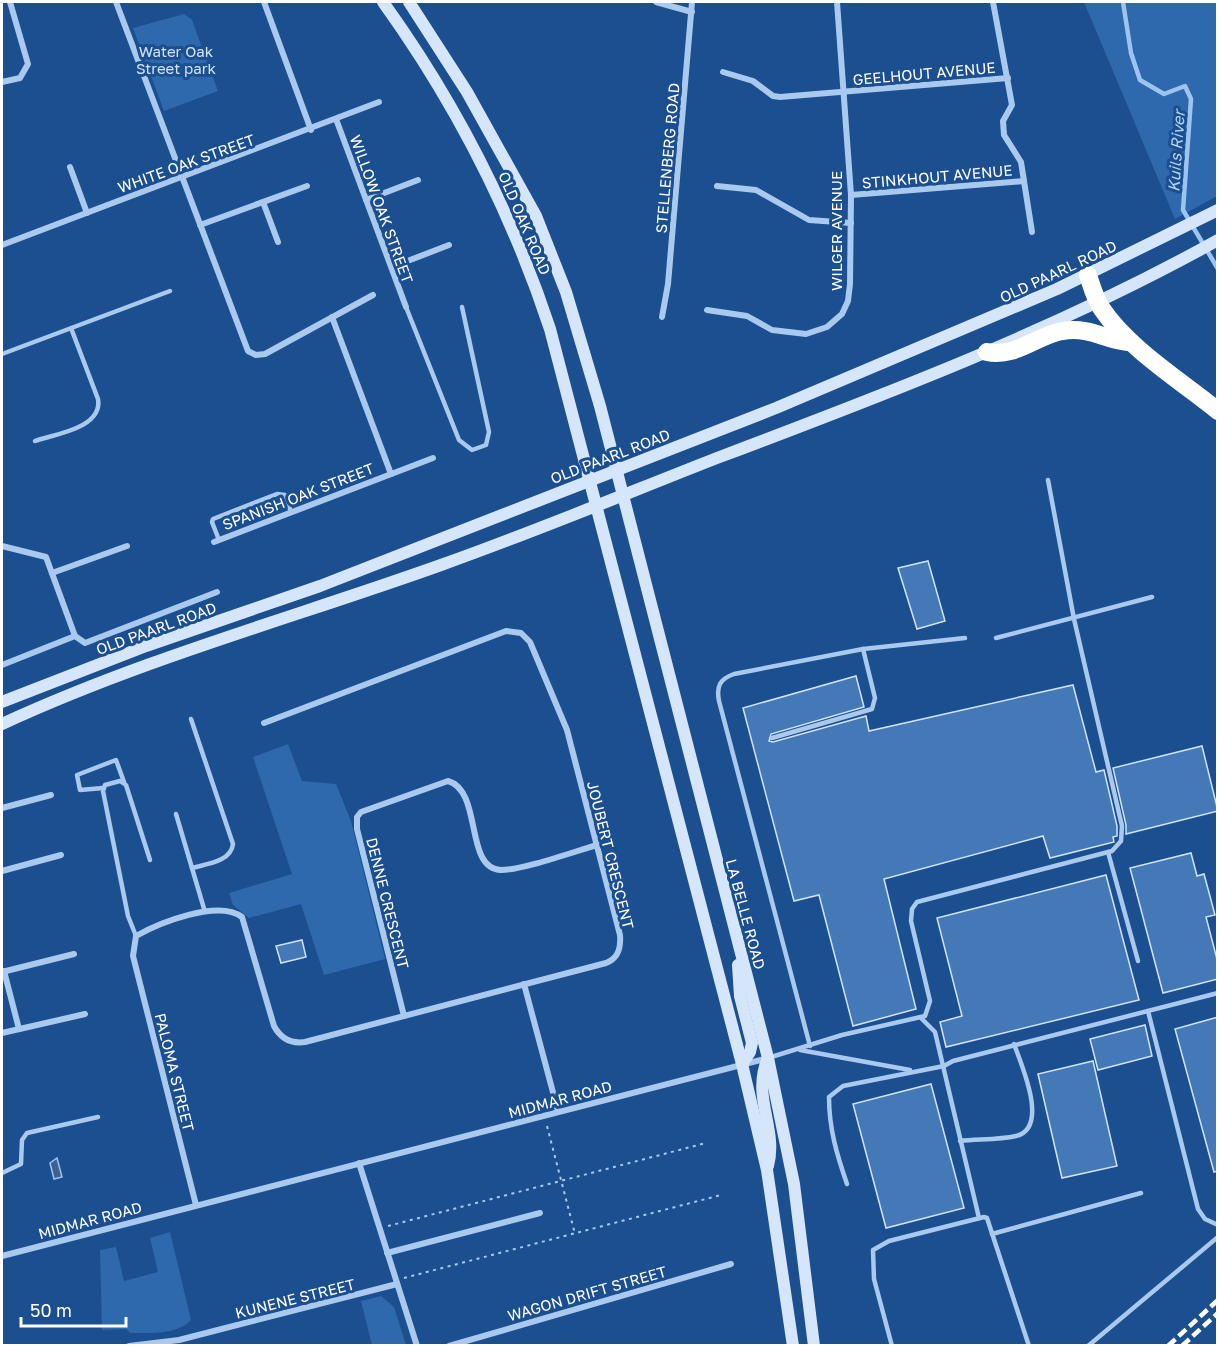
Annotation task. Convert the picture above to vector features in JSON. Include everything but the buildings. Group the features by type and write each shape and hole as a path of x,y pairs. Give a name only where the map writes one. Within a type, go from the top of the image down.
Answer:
{"highway":[{"path":"1088,275 1097,301 1109,318 1133,342 1218,411"},
{"path":"987,352 1011,351 1053,334 1073,330 1093,331 1133,342"}],"main road":[{"name":"OLD OAK ROAD","path":"382,2 427,66 460,122 511,224 550,329 598,504"},
{"name":"OLD OAK ROAD","path":"409,2 467,92 536,216 566,291 623,495"},
{"name":"OLD PAARL ROAD","path":"2,702 146,646 320,586 788,404 942,340 1088,275 1218,210"},
{"name":"OLD PAARL ROAD","path":"2,724 120,673 443,564 946,370 1097,301 1218,240"},
{"name":"LA BELLE ROAD","path":"623,495 768,1058 794,1184 814,1346"},
{"path":"598,504 742,1064 767,1170 793,1346"},
{"path":"739,946 740,996 752,1043 750,1052 742,1064"},
{"path":"767,1170 771,1141 761,1082 768,1058"}],"street":[{"path":"2,82 20,78 28,64 10,2"},
{"path":"116,2 246,348 251,354 265,354 373,295"},
{"path":"264,2 311,130"},
{"path":"656,2 692,12"},
{"name":"STELLENBERG ROAD","path":"662,317 668,284 692,2"},
{"name":"WILGER AVENUE","path":"707,310 747,316 767,329 806,334 827,327 842,314 849,293 851,195 837,2"},
{"path":"993,2 1012,105 1004,121 1004,135 1021,162 1032,232"},
{"name":"GEELHOUT AVENUE","path":"723,72 753,81 773,96 780,97 1008,78"},
{"name":"WHITE OAK STREET","path":"2,245 311,130 379,102"},
{"name":"WILLOW OAK STREET","path":"336,119 406,307"},
{"path":"70,167 87,213"},
{"path":"366,200 418,180"},
{"name":"STINKHOUT AVENUE","path":"851,195 1024,181"},
{"path":"200,225 307,186"},
{"path":"717,186 756,190 809,220 851,223"},
{"path":"263,202 278,242"},
{"path":"392,267 449,245"},
{"name":"SPANISH OAK STREET","path":"332,317 391,474"},
{"name":"SPANISH OAK STREET","path":"216,541 433,458"},
{"path":"2,546 45,556 75,636 85,642 217,592"},
{"path":"52,573 127,546"},
{"name":"JOUBERT CRESCENT","path":"204,912 218,909 234,912 242,917 274,1026 282,1037 294,1043 606,963 618,954 620,935 564,722 530,642 515,631 506,631 264,723"},
{"path":"2,664 75,636"},
{"name":"DENNE CRESCENT","path":"405,1016 357,829 357,817 361,812 448,781 456,783 464,794 482,859 491,867 508,869 597,845"},
{"path":"2,808 51,795"},
{"path":"2,871 61,855"},
{"path":"135,936 154,926 204,912"},
{"name":"PALOMA STREET","path":"135,936 134,962 196,1205"},
{"path":"19,1029 3,972 74,954"},
{"path":"524,984 558,1112"},
{"path":"2,1034 85,1014"},
{"name":"MIDMAR ROAD","path":"2,1256 768,1058"},
{"path":"359,1163 417,1346"},
{"path":"387,1252 540,1213"},
{"name":"WAGON DRIFT STREET","path":"449,1346 731,1264"},
{"name":"KUNENE STREET","path":"129,1346 179,1340 396,1282"}],"lane":[{"path":"2,354 171,291"},
{"path":"406,307 459,441 465,447 478,450 486,445 489,432 462,307"},
{"path":"35,441 90,421 97,413 98,399 71,328"},
{"path":"768,1058 842,1035 921,1018 928,1013 930,1001 911,921 914,905 927,899 1108,852 1121,841 1122,826 1074,619 1048,480"},
{"path":"216,541 213,519 277,494 285,495 291,512"},
{"path":"996,638 1152,597"},
{"path":"810,1046 717,691 723,679 734,674 863,649 965,638"},
{"path":"772,738 872,709 875,698 863,649"},
{"path":"191,719 233,844 232,851 226,858 192,868"},
{"path":"124,782 103,788 80,790 77,775 116,760 124,782 150,860"},
{"path":"103,788 128,916 135,936"},
{"path":"176,814 204,912"},
{"path":"1108,852 1138,961"},
{"path":"847,1184 831,1135 829,1097 843,1086 944,1066 953,1061 1014,1044 1218,993"},
{"path":"1148,1011 1198,1209 1205,1219 1218,1225"},
{"path":"921,1018 935,1032 979,1218"},
{"path":"960,1141 1018,1136 1029,1127 1033,1118 1032,1103 1014,1044"},
{"path":"798,1049 912,1071"},
{"path":"2,1173 21,1164 21,1140 27,1133 98,1117"},
{"path":"992,1234 1142,1193"},
{"path":"892,1346 874,1279 873,1250 889,1241 979,1218 987,1218 1029,1346"},
{"path":"1088,1346 1218,1237"}],"path":[{"path":"544,1115 574,1234"},
{"path":"379,1228 706,1143"},
{"path":"396,1282 721,1195"}],"green space":[{"path":"1084,2 1217,2 1217,196 1175,219"},
{"name":"Water Oak Street park","path":"184,14 192,20 218,91 164,111 133,28"},
{"path":"288,744 302,781 336,784 351,821 385,959 324,975 301,904 249,918 233,905 229,893 292,874 253,757"},
{"path":"170,1232 191,1320 171,1331 163,1332 130,1333 126,1329 102,1330 100,1250 116,1247 124,1281 158,1272 150,1238"},
{"path":"381,1296 394,1307 406,1345 372,1345 361,1301"}],"shaded area":[{"path":"57,1158 62,1177 54,1179 50,1163"}],"waterway":[{"name":"Kuils River","path":"1123,2 1131,53 1140,80 1164,94 1185,86 1191,99 1183,210 1218,269"}],"railway":[{"path":"1168,1346 1218,1300"},
{"path":"1182,1346 1218,1313"}]}
